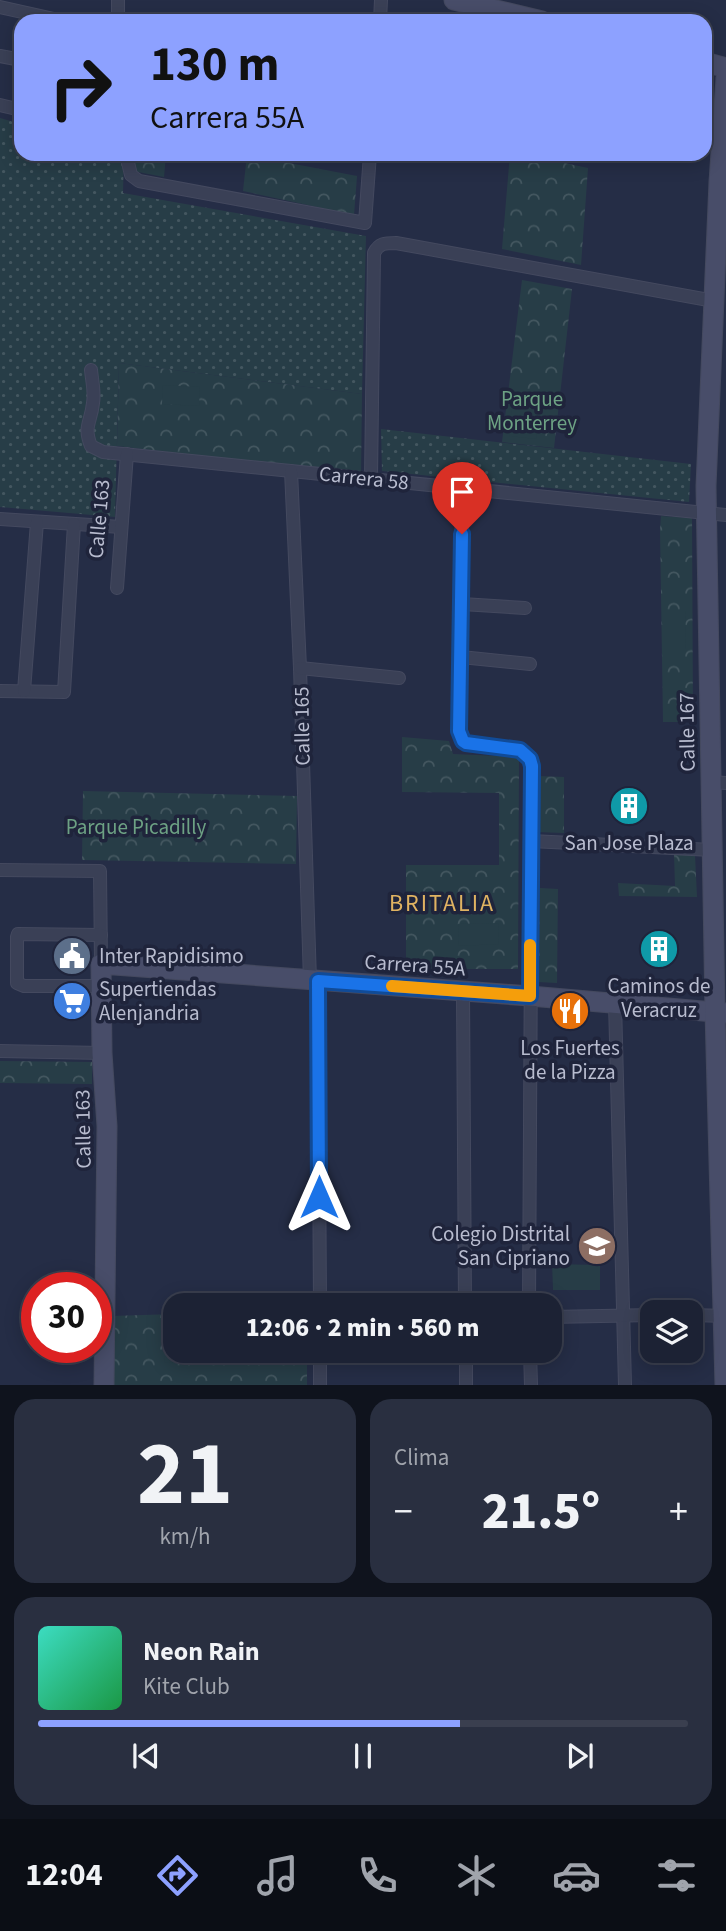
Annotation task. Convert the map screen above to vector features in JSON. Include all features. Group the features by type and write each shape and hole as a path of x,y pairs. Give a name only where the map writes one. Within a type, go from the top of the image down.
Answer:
{"street":[{"path":"454,0 513,14"},
{"path":"0,7 32,14"},
{"name":"Calle 167","path":"725,1385 720,903 712,850 719,783 706,513 707,452 719,354 715,301 726,78"},
{"path":"128,161 131,175 139,181 365,223 369,161"},
{"path":"371,479 374,253 377,246 396,243 715,301"},
{"name":"Carrera 58","path":"91,370 93,407 86,433 91,446 103,452 726,515"},
{"name":"Calle 163","path":"117,588 127,454"},
{"name":"Calle 165","path":"291,471 314,981 320,1293"},
{"path":"462,488 459,731 466,743 520,750 530,759 532,766 529,1293"},
{"path":"0,519 121,527"},
{"path":"0,691 23,691 37,522"},
{"name":"Calle 163","path":"23,691 64,692 74,524"},
{"path":"462,604 525,608"},
{"path":"461,657 530,664"},
{"path":"300,668 399,678"},
{"path":"531,841 712,850"},
{"name":"Calle 163","path":"0,870 100,872 102,1053 107,1126 104,1385"},
{"path":"101,935 18,934 17,937 17,983 24,986 101,986"},
{"name":"Carrera 55A","path":"101,964 721,1013"},
{"path":"463,991 465,1293"},
{"path":"615,1003 625,1385"},
{"path":"0,1051 102,1053"},
{"path":"562,1317 640,1315"},
{"path":"703,1315 725,1315"},
{"path":"320,1363 320,1385"},
{"path":"466,1363 466,1385"},
{"path":"530,1363 531,1385"}],"green space":[{"path":"0,118 14,122 14,161 124,161 123,193 366,236 362,394 119,363 115,517 0,507"},
{"path":"132,161 165,161 164,177 133,171"},
{"path":"246,161 278,161 357,176 354,215 243,191"},
{"path":"509,161 555,161 588,168 581,265 502,249"},
{"name":"Parque Monterrey","path":"522,280 572,289 554,448 502,442"},
{"path":"119,363 362,394 361,475 117,446"},
{"path":"163,385 200,387 199,406 162,404"},
{"path":"513,394 540,397 536,439 509,436"},
{"path":"381,429 691,464 689,502 382,471"},
{"path":"661,516 692,518 693,722 663,722"},
{"path":"666,610 685,610 686,650 666,650"},
{"path":"402,737 449,741 453,754 519,757 518,969 406,969 406,865 499,865 499,793 402,792"},
{"path":"538,776 564,777 564,833 537,832"},
{"name":"Parque Picadilly","path":"83,791 297,796 296,864 82,860"},
{"path":"674,854 695,855 697,897 619,896 618,883 675,886"},
{"path":"540,888 558,889 557,983 538,982"},
{"path":"498,923 499,944 459,946 458,924"},
{"path":"0,1061 92,1062 92,1084 0,1083"},
{"path":"552,1264 600,1265 600,1290 553,1290"},
{"path":"163,1314 163,1363 307,1363 307,1385 110,1385 112,1316"}],"slow traffic":[{"path":"392,986 530,996 530,945"}],"place":[{"name":"San Jose Plaza","path":"629,806"},
{"name":"Caminos de Veracruz","path":"659,949"},
{"name":"Inter Rapidisimo","path":"72,956"},
{"name":"Supertiendas Alenjandria","path":"72,1001"},
{"name":"Los Fuertes de la Pizza","path":"570,1011"},
{"name":"Colegio Distrital San Cipriano","path":"597,1246"}],"district":[{"name":"BRITALIA","path":"442,903"}],"route":[{"path":"319,1197 318,981 530,996 532,766 530,759 520,750 466,743 459,731 462,534"}]}
